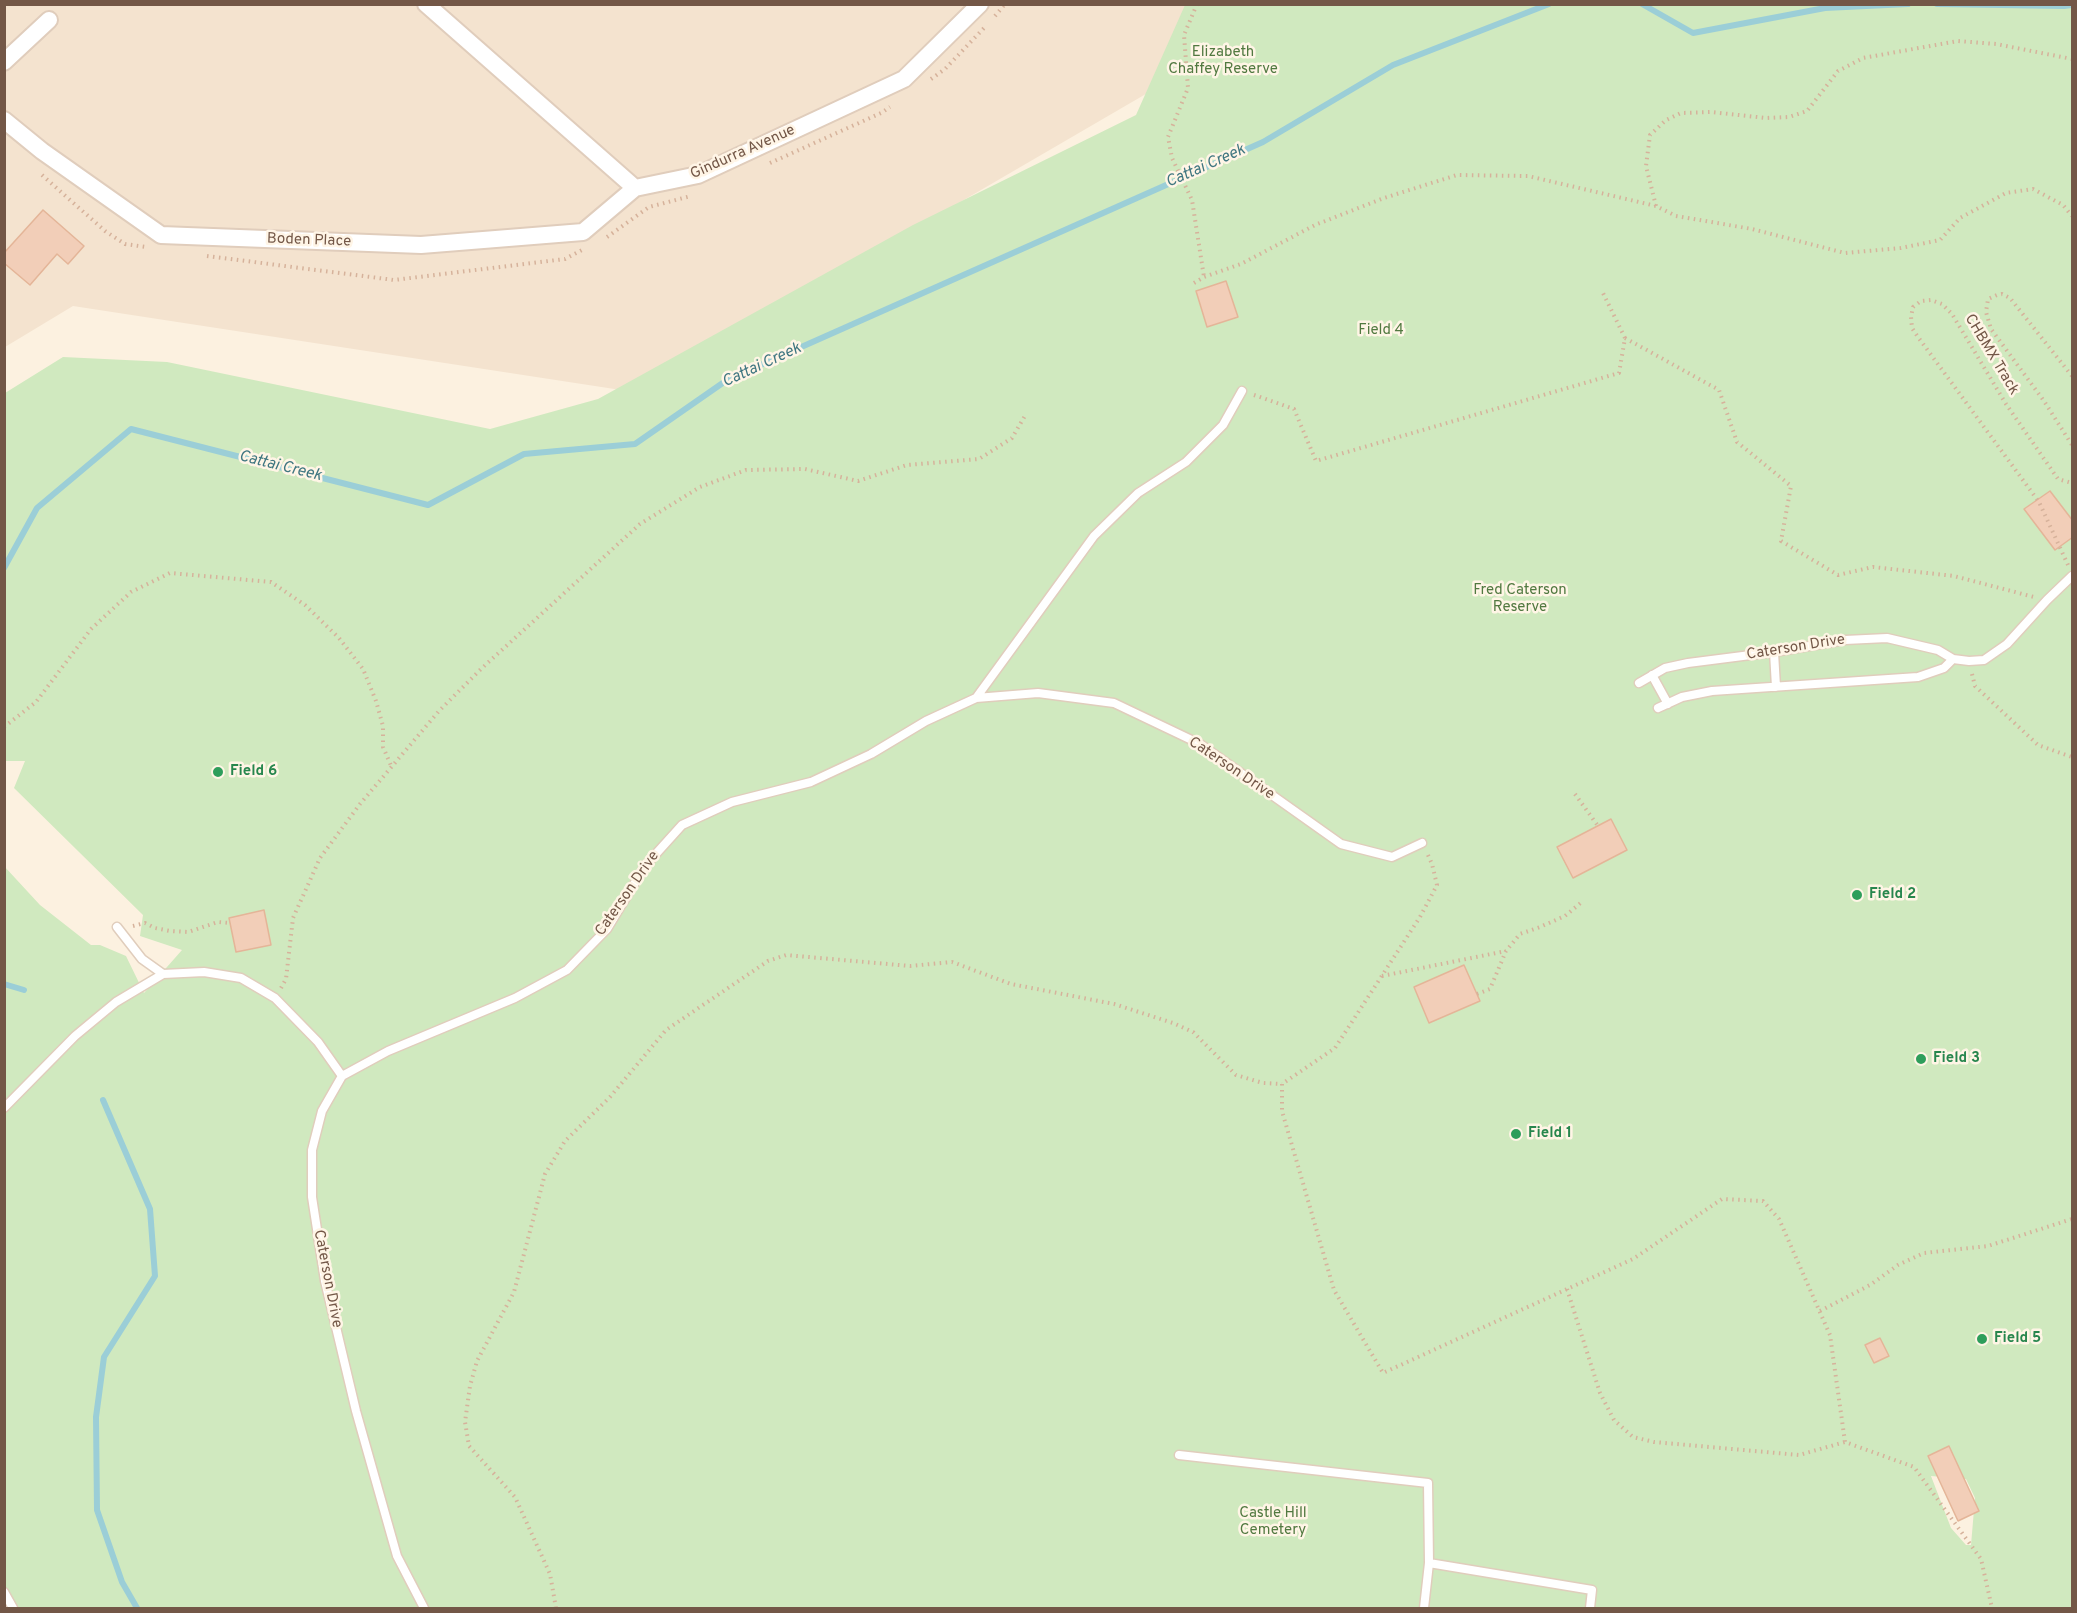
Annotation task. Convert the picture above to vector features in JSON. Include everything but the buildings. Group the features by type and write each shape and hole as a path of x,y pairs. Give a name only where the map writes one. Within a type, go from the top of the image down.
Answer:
{"street":[{"path":"426,4 635,188"},
{"name":"Gindurra Avenue","path":"635,188 698,176 904,79 980,4"},
{"path":"4,62 49,20"},
{"name":"Boden Place","path":"4,120 42,151 160,235 421,245 583,232 635,188"}],"lane":[{"path":"976,698 1094,536 1138,493 1186,462 1223,426 1242,391"},
{"name":"Caterson Drive","path":"1639,683 1665,668 1688,663 1845,640 1887,638 1938,650 1953,659 1984,660 2007,644 2047,600 2073,576"},
{"path":"1774,652 1776,687"},
{"path":"1658,708 1694,694 1918,677 1944,668 1953,659"},
{"path":"1652,675 1668,704"},
{"name":"Caterson Drive","path":"424,1608 397,1556 356,1411 326,1281 312,1197 312,1150 322,1111 342,1076 388,1051 515,998 567,970 607,929 645,866 682,825 732,802 812,782 872,754 926,721 976,698 1038,693 1114,703 1200,744 1341,844 1392,857 1422,843"},
{"path":"117,927 142,959 163,974"},
{"path":"4,1108 75,1036 116,1002 163,974 204,972 241,978 275,998 318,1042 342,1076"},
{"path":"1179,1455 1428,1483 1429,1563 1424,1608"},
{"path":"1429,1563 1592,1590 1590,1608"},
{"path":"4,1592 13,1608"}],"path":[{"path":"1197,4 1184,35 1188,88 1168,137 1172,158 1192,200 1204,277"},
{"path":"1656,206 1646,166 1650,135 1666,120 1680,113 1711,112 1766,118 1789,117 1807,111 1838,71 1863,58 1958,41 1996,44 2073,59"},
{"path":"1194,283 1204,277 1241,264 1316,225 1364,206 1457,175 1528,176 1656,206 1676,216 1752,229 1845,253 1901,248 1941,240 1960,218 2006,193 2033,189 2063,205 2073,216"},
{"path":"1602,291 1625,338 1719,390 1737,442 1791,486 1781,541 1838,575 1873,567 1954,576 2047,600"},
{"name":"CHBMX Track","path":"2073,376 2010,298 2002,294 1988,299 1987,321 1991,329 2073,445"},
{"name":"CHBMX Track","path":"2073,483 2058,479 2006,404 1952,314 1942,304 1931,300 1922,301 1913,308 1912,328 2039,502 2073,576"},
{"path":"1242,391 1294,409 1316,461 1619,373 1625,338"},
{"path":"275,998 286,979 293,918 320,858 360,804 447,703 640,524 700,488 746,470 805,469 858,481 907,465 979,459 1012,438 1026,414"},
{"path":"4,727 36,702 92,629 130,592 170,573 271,582 305,605 339,638 363,669 376,701 382,726 383,747 392,768"},
{"path":"1969,661 1975,686 2038,745 2073,757"},
{"path":"1575,794 1598,826"},
{"path":"556,1608 550,1574 514,1497 469,1446 465,1422 470,1386 477,1361 514,1292 545,1174 565,1142 610,1097 666,1030 768,961 786,955 910,966 952,963 1011,984 1114,1004 1173,1023 1193,1032 1236,1075 1263,1083 1282,1084 1335,1048 1420,917 1437,885 1432,864 1422,843"},
{"path":"1477,994 1490,989 1506,951 1520,934 1565,916 1583,901"},
{"path":"117,927 145,923 155,928 188,932 218,922 230,923"},
{"path":"1382,976 1506,951"},
{"path":"1282,1084 1281,1111 1334,1290 1383,1373 1634,1259 1722,1199 1763,1201 1779,1220 1830,1335 1845,1442"},
{"path":"1820,1311 1870,1286 1898,1265 1924,1253 1988,1246 2073,1219"},
{"path":"1567,1289 1600,1393 1614,1420 1633,1437 1654,1442 1799,1455 1845,1442 1914,1467 1981,1559 1992,1608"}],"shaded area":[{"path":"4,5 1207,5 1163,84 634,392 73,306 5,347"}],"green space":[{"name":"Fred Caterson Reserve","path":"1185,5 2072,5 2072,1608 5,1608 4,866 40,905 91,945 100,945 126,956 144,993 182,950 140,936 143,915 14,788 25,761 5,761 5,393 63,357 167,362 490,429 598,399 913,225 1136,115","holes":["1931,1476 1966,1479 1975,1498 1971,1545 1966,1545 1951,1528"]}],"waterway":[{"name":"Cattai Creek","path":"4,568 37,508 131,429 428,505 524,454 635,444 727,380 1263,142 1393,65 1549,4"},
{"name":"Cattai Creek","path":"1642,4 1693,33 1825,8 1908,4"},
{"name":"Cattai Creek","path":"1937,4 2072,5"},
{"path":"4,984 24,990"},
{"path":"103,1100 150,1209 155,1276 104,1357 96,1417 97,1510 122,1582 137,1608"}],"place":[{"name":"Field 6","path":"218,772"},
{"name":"Field 2","path":"1857,895"},
{"name":"Field 3","path":"1921,1059"},
{"name":"Field 1","path":"1516,1134"},
{"name":"Field 5","path":"1982,1339"}],"park label":[{"name":"Elizabeth Chaffey Reserve","path":"1223,62"},
{"name":"Field 4","path":"1381,331"},
{"name":"Castle Hill Cemetery","path":"1273,1522"}]}
